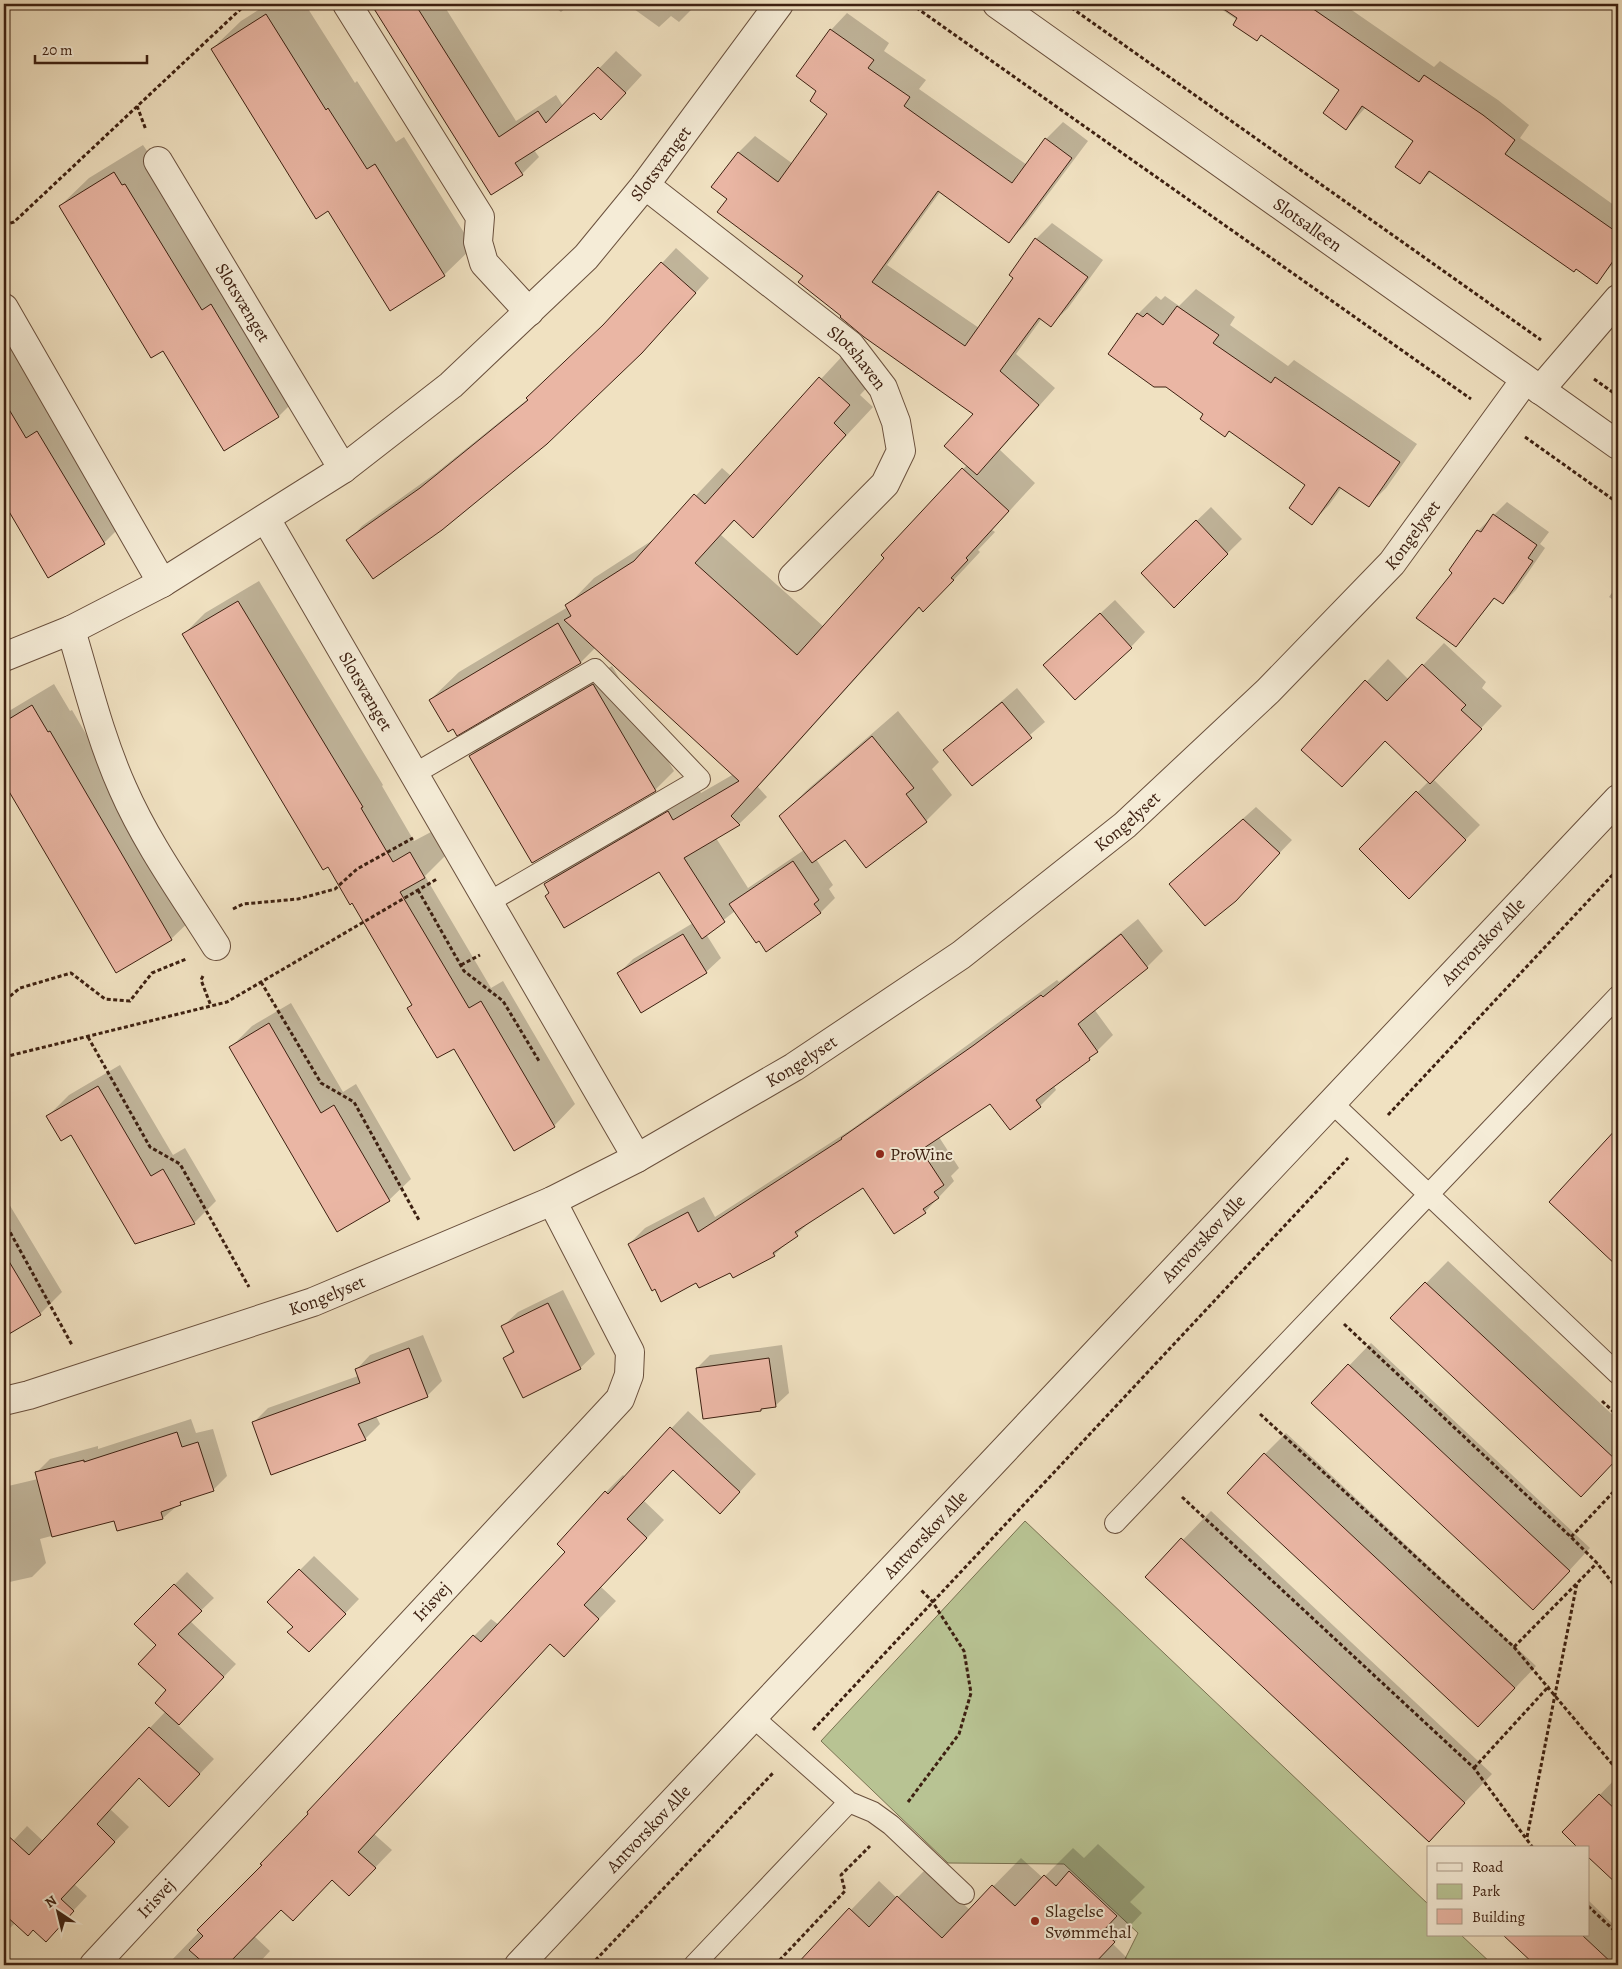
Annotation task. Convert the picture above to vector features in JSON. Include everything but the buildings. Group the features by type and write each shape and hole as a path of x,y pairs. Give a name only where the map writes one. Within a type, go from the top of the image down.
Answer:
{"street":[{"path":"347,4 480,217 478,242 484,263 529,312"},
{"name":"Slotsvænget","path":"4,657 71,630 162,583 343,469 451,385 586,256 645,185 779,4"},
{"name":"Slotsalleen","path":"996,4 1618,445"},
{"name":"Slotsvænget","path":"158,161 343,469"},
{"name":"Slotshaven","path":"645,185 850,345 883,388 896,422 901,451 885,484 793,577"},
{"name":"Kongelyset","path":"4,1401 89,1376 313,1302 552,1201 637,1158 794,1067 961,955 1125,825 1268,691 1392,563 1498,418 1533,385 1567,358 1618,299"},
{"path":"4,308 162,583"},
{"name":"Slotsvænget","path":"266,519 466,862"},
{"path":"71,630 102,737 123,790 159,856 210,936"},
{"name":"Antvorskov Alle","path":"519,1965 754,1718 1330,1101 1617,802"},
{"path":"466,862 637,1158"},
{"name":"Irisvej","path":"94,1965 620,1399 629,1375 630,1352 552,1201"}],"lane":[{"path":"414,774 595,669 700,779 488,902"},
{"path":"1115,1523 1618,996"},
{"path":"1330,1101 1618,1374"},
{"path":"754,1718 849,1802 873,1812 891,1826 964,1894"},
{"path":"694,1965 849,1802"}],"path":[{"path":"4,225 14,222 246,4"},
{"path":"911,4 1618,503"},
{"path":"1066,4 1618,396"},
{"path":"4,998 9,997 20,988 71,973 105,999 130,1001 152,974 210,936 243,904 298,899 335,889 357,870 441,821"},
{"path":"4,1057 227,1002 466,862"},
{"path":"592,1965 1618,869"},
{"path":"418,890 464,970 503,1001 541,1065"},
{"path":"261,982 321,1083 354,1102 436,1250"},
{"path":"88,1037 150,1148 180,1164 266,1317"},
{"path":"4,1220 89,1376"},
{"path":"1324,1304 1571,1537 1597,1563 1618,1590"},
{"path":"1238,1394 1514,1647 1556,1694 1618,1771"},
{"path":"1160,1476 1474,1768 1532,1846"},
{"path":"1571,1537 1618,1487"},
{"path":"1514,1647 1597,1563"},
{"path":"775,1965 845,1891 841,1875 891,1826 959,1734 970,1693 964,1651 932,1601 897,1564"},
{"path":"1527,1838 1577,1583"},
{"path":"1474,1768 1549,1686"},
{"path":"1590,1908 1618,1934"}],"green space":[{"path":"1025,1521 1427,1903 1427,1936 1462,1936 1493,1965 1122,1965 1138,1933 1064,1864 948,1863 821,1741"}],"place":[{"name":"ProWine","path":"880,1154"},
{"name":"Slagelse Svømmehal","path":"1035,1921"}]}
